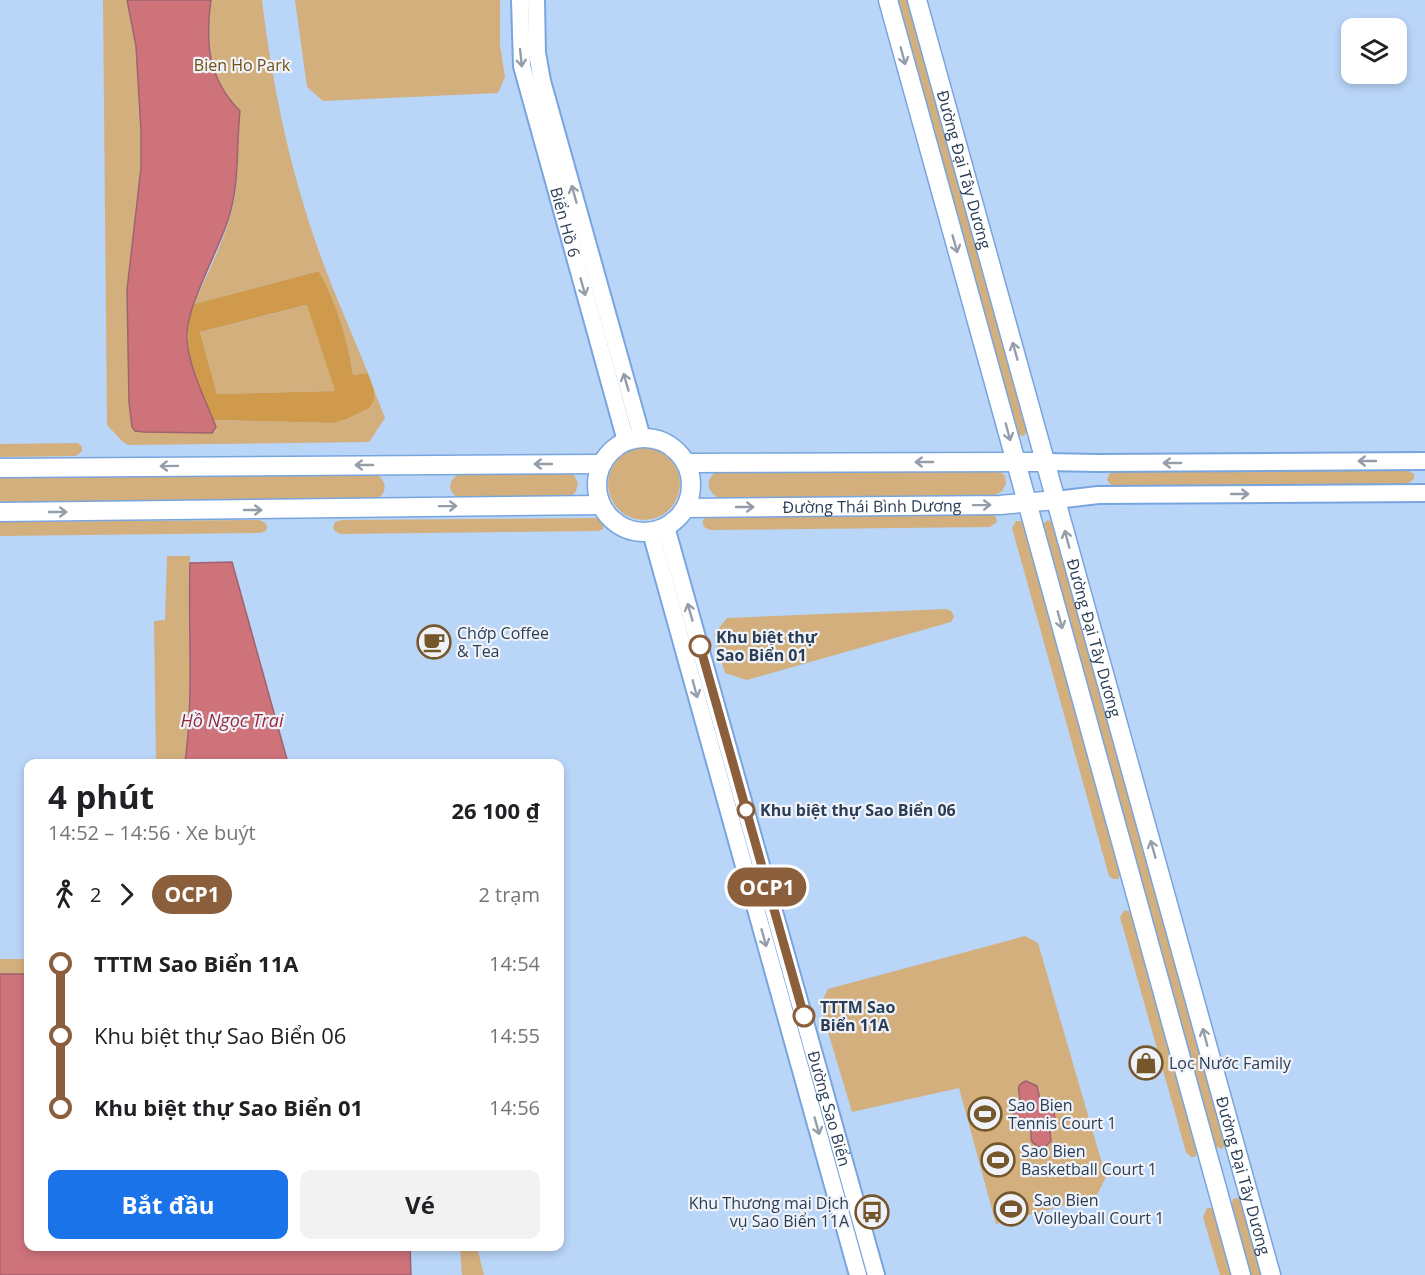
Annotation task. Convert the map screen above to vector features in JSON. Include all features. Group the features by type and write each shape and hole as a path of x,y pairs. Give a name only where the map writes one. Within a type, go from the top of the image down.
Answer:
{"main road":[{"name":"Đường Đại Tây Dương","path":"888,0 1241,1275"},
{"name":"Đường Đại Tây Dương","path":"917,0 1271,1275"},
{"path":"634,440 664,442 680,454 686,463 692,485 686,508 679,517 659,529 635,531 618,525 601,505 597,479 602,464 611,451 634,440"},
{"path":"686,463 1046,462"},
{"path":"0,468 602,464"},
{"name":"Đường Thái Bình Dương","path":"686,508 988,506 1056,500"},
{"path":"0,512 601,505"}],"street":[{"name":"Biển Hồ 6","path":"520,0 522,66 634,440"},
{"name":"Biển Hồ 6","path":"536,0 537,53 540,72 634,440"},
{"path":"1046,462 1098,464 1425,461"},
{"path":"1056,500 1098,495 1425,493"},
{"name":"Đường Sao Biển","path":"659,529 858,1275"},
{"name":"Đường Sao Biển","path":"659,529 876,1275"}],"green space":[{"path":"103,0 127,0 136,46 141,168 127,290 129,402 132,427 216,427 213,420 333,423 374,400 374,390 385,418 369,442 128,445 107,425"},
{"name":"Bien Ho Park","path":"211,0 262,0 276,94 298,186 323,262 368,373 353,375 341,322 319,271 194,304 228,223 235,195 237,174 239,111 221,86 211,60 208,31"},
{"path":"295,0 500,0 500,45 505,77 498,93 323,101 307,87"},
{"path":"896,0 909,0 1028,430 1024,436 1018,435 1016,431"},
{"path":"308,305 335,391 217,394 200,332"},
{"path":"78,443 82,451 76,456 0,457 0,444"},
{"path":"644,448 664,454 674,464 680,484 674,504 664,514 644,520 624,514 614,504 608,484 614,464 624,454"},
{"path":"998,470 1005,476 1006,484 1002,491 995,495 719,498 709,488 709,480 720,471"},
{"path":"1407,470 1414,474 1414,479 1407,484 1113,487 1107,480 1109,474 1113,472"},
{"path":"566,472 574,475 578,483 571,497 461,499 453,493 450,486 453,478 462,473"},
{"path":"370,474 379,476 385,486 381,496 374,500 0,503 0,477"},
{"path":"992,514 996,517 997,522 990,527 710,530 704,526 703,522 707,517"},
{"path":"597,518 604,524 603,529 598,531 340,534 333,528 335,522 342,520"},
{"path":"259,520 267,526 266,531 260,533 0,536 0,522"},
{"path":"1048,520 1055,525 1226,1143 1222,1149 1214,1146 1042,528"},
{"path":"1016,521 1021,521 1025,525 1121,873 1118,879 1109,876 1012,528"},
{"path":"167,556 190,556 190,686 185,759 156,759 154,621 165,620"},
{"path":"947,609 954,617 951,622 747,680 725,673 714,634 727,618"},
{"path":"1125,910 1131,912 1198,1151 1195,1157 1191,1157 1186,1152 1120,917"},
{"path":"1025,936 1038,943 1106,1177 1096,1197 996,1224 959,1088 852,1112 820,1005 828,989"},
{"path":"0,959 24,959 24,974 0,974"},
{"path":"1233,1199 1241,1200 1243,1205 1263,1275 1250,1275 1231,1208"},
{"path":"1207,1208 1215,1212 1233,1275 1220,1275 1203,1217"},
{"path":"460,1251 478,1251 484,1275 462,1275"}],"shaded area":[{"path":"319,271 340,322 353,375 368,373 374,390 374,400 369,408 333,423 213,420 196,377 189,349 189,319 194,304","holes":["307,305 335,391 217,394 200,332"]}],"water":[{"path":"127,0 211,0 208,31 211,60 221,86 240,111 232,206 196,297 187,328 191,362 216,427 212,433 144,432 135,431 132,427 129,402 127,290 141,168 141,130 136,46"},
{"name":"Hồ Ngọc Trai","path":"232,562 287,759 185,759 190,688 190,563"},
{"path":"0,974 24,974 24,1251 410,1251 411,1275 0,1275"},
{"path":"1026,1081 1037,1086 1040,1100 1054,1113 1055,1118 1050,1131 1051,1141 1044,1148 1032,1142 1030,1128 1026,1122 1019,1121 1013,1115 1020,1104 1018,1089"}],"bus line":[{"name":"OCP1","path":"700,646 804,1016"}],"place":[{"name":"Chớp Coffee & Tea","path":"434,642"},
{"name":"Khu biệt thự Sao Biển 01","path":"700,646"},
{"name":"Khu biệt thự Sao Biển 06","path":"746,810"},
{"name":"TTTM Sao Biển 11A","path":"804,1016"},
{"name":"Lọc Nước Family","path":"1146,1063"},
{"name":"Sao Bien Tennis Court 1","path":"985,1114"},
{"name":"Sao Bien Basketball Court 1","path":"998,1160"},
{"name":"Sao Bien Volleyball Court 1","path":"1011,1209"},
{"name":"Khu Thương mại Dịch vụ Sao Biển 11A","path":"872,1212"}]}
